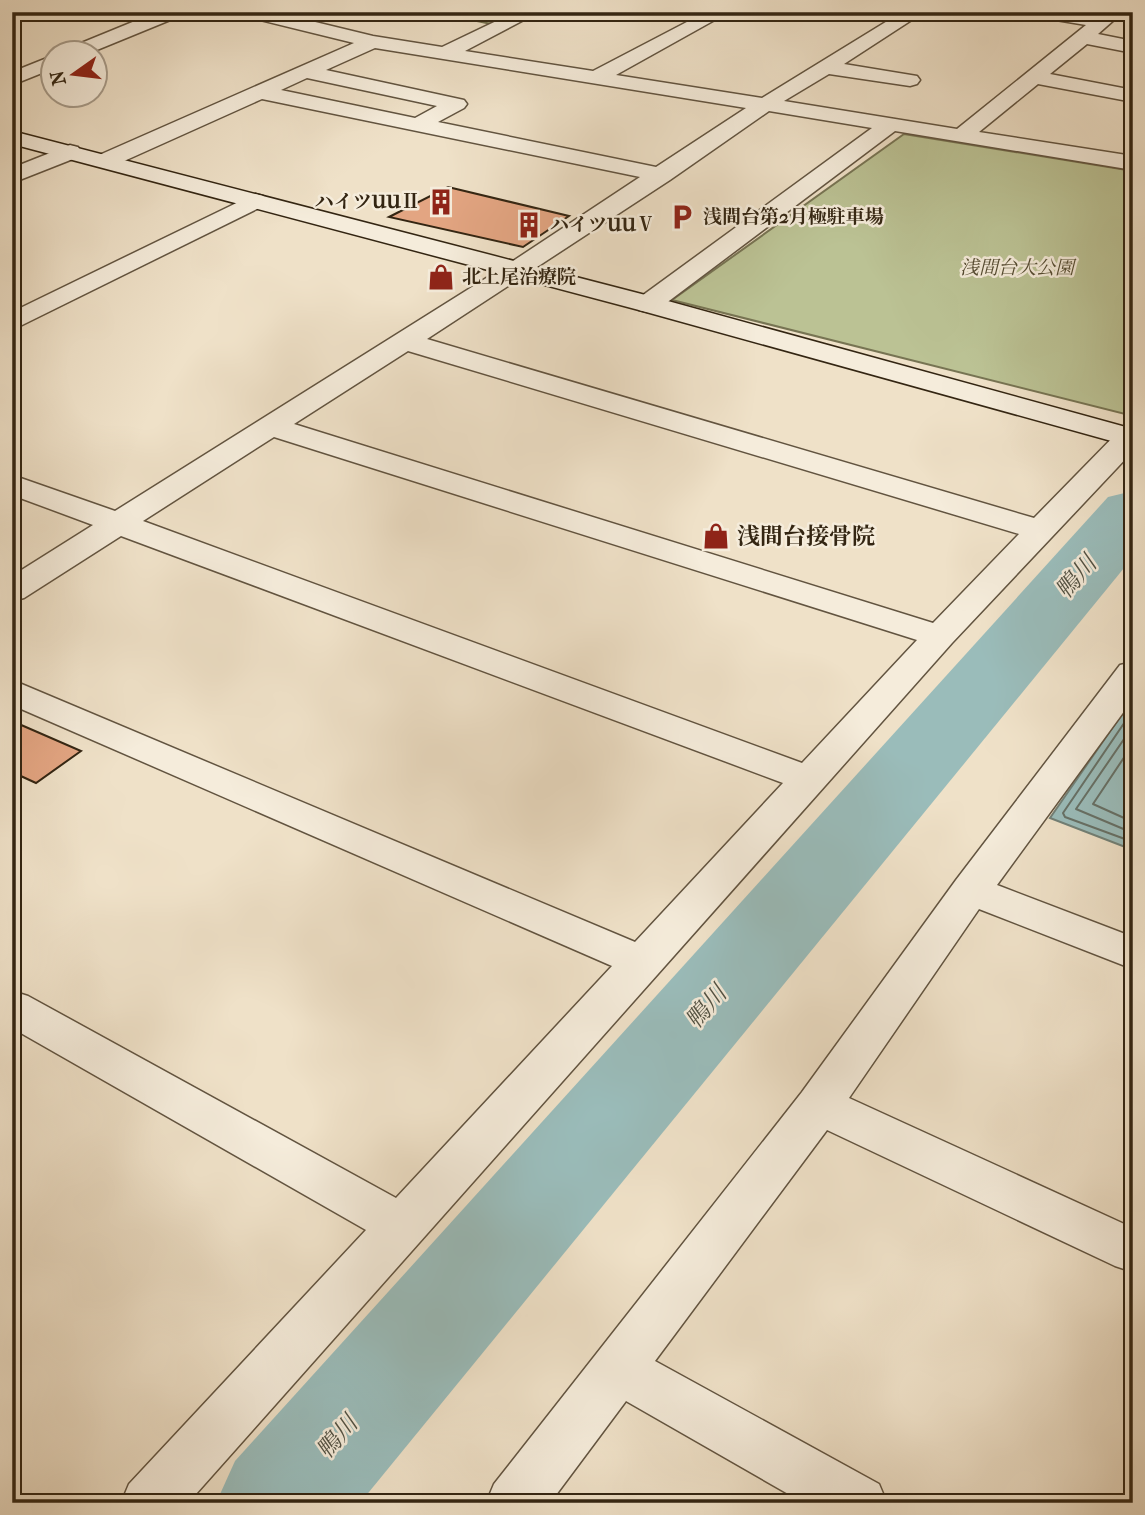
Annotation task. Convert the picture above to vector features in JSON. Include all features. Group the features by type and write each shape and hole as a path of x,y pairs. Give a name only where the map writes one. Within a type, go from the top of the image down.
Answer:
{"street":[{"path":"108,39 174,12"},
{"path":"250,12 373,42 443,54 1133,163"},
{"path":"296,24 327,12"},
{"path":"443,54 530,12"},
{"path":"595,78 720,12"},
{"path":"12,591 516,270 764,105 915,12"},
{"path":"1038,12 1108,17"},
{"path":"961,136 1108,17"},
{"path":"1082,37 1133,47"},
{"path":"105,161 373,42"},
{"path":"825,67 910,80"},
{"path":"12,79 38,68"},
{"path":"305,72 457,104 416,125"},
{"path":"1033,77 1133,96"},
{"path":"260,92 662,175"},
{"path":"648,304 890,125"},
{"path":"12,137 648,304 1131,436 940,636 812,780 150,1503"},
{"path":"12,176 70,152"},
{"path":"12,322 254,201"},
{"path":"405,341 1042,531"},
{"path":"271,427 940,636"},
{"path":"12,484 812,780"},
{"path":"515,1503 819,1105 971,890 1133,673"},
{"path":"12,691 645,962"},
{"path":"971,890 1133,954"},
{"path":"12,1007 403,1226"},
{"path":"819,1105 1133,1251"},
{"path":"618,1368 858,1503"}],"green space":[{"path":"434,12 517,12 491,24"},
{"name":"浅間台大公園","path":"904,134 1133,171 1133,413 1129,415 672,300"}],"water":[{"path":"1133,698 1133,850 1050,818"}],"building":[{"path":"448,187 569,216 523,247 389,217"},
{"path":"12,721 81,751 36,783 12,772"}],"waterway":[{"name":"鴨川","path":"280,1503 1133,512"}],"place":[{"name":"ハイツUUⅡ","path":"441,202"},
{"name":"浅間台第2月極駐車場","path":"682,217"},
{"name":"ハイツUUⅤ","path":"529,225"},
{"name":"北上尾治療院","path":"441,277"},
{"name":"浅間台接骨院","path":"716,536"}]}
